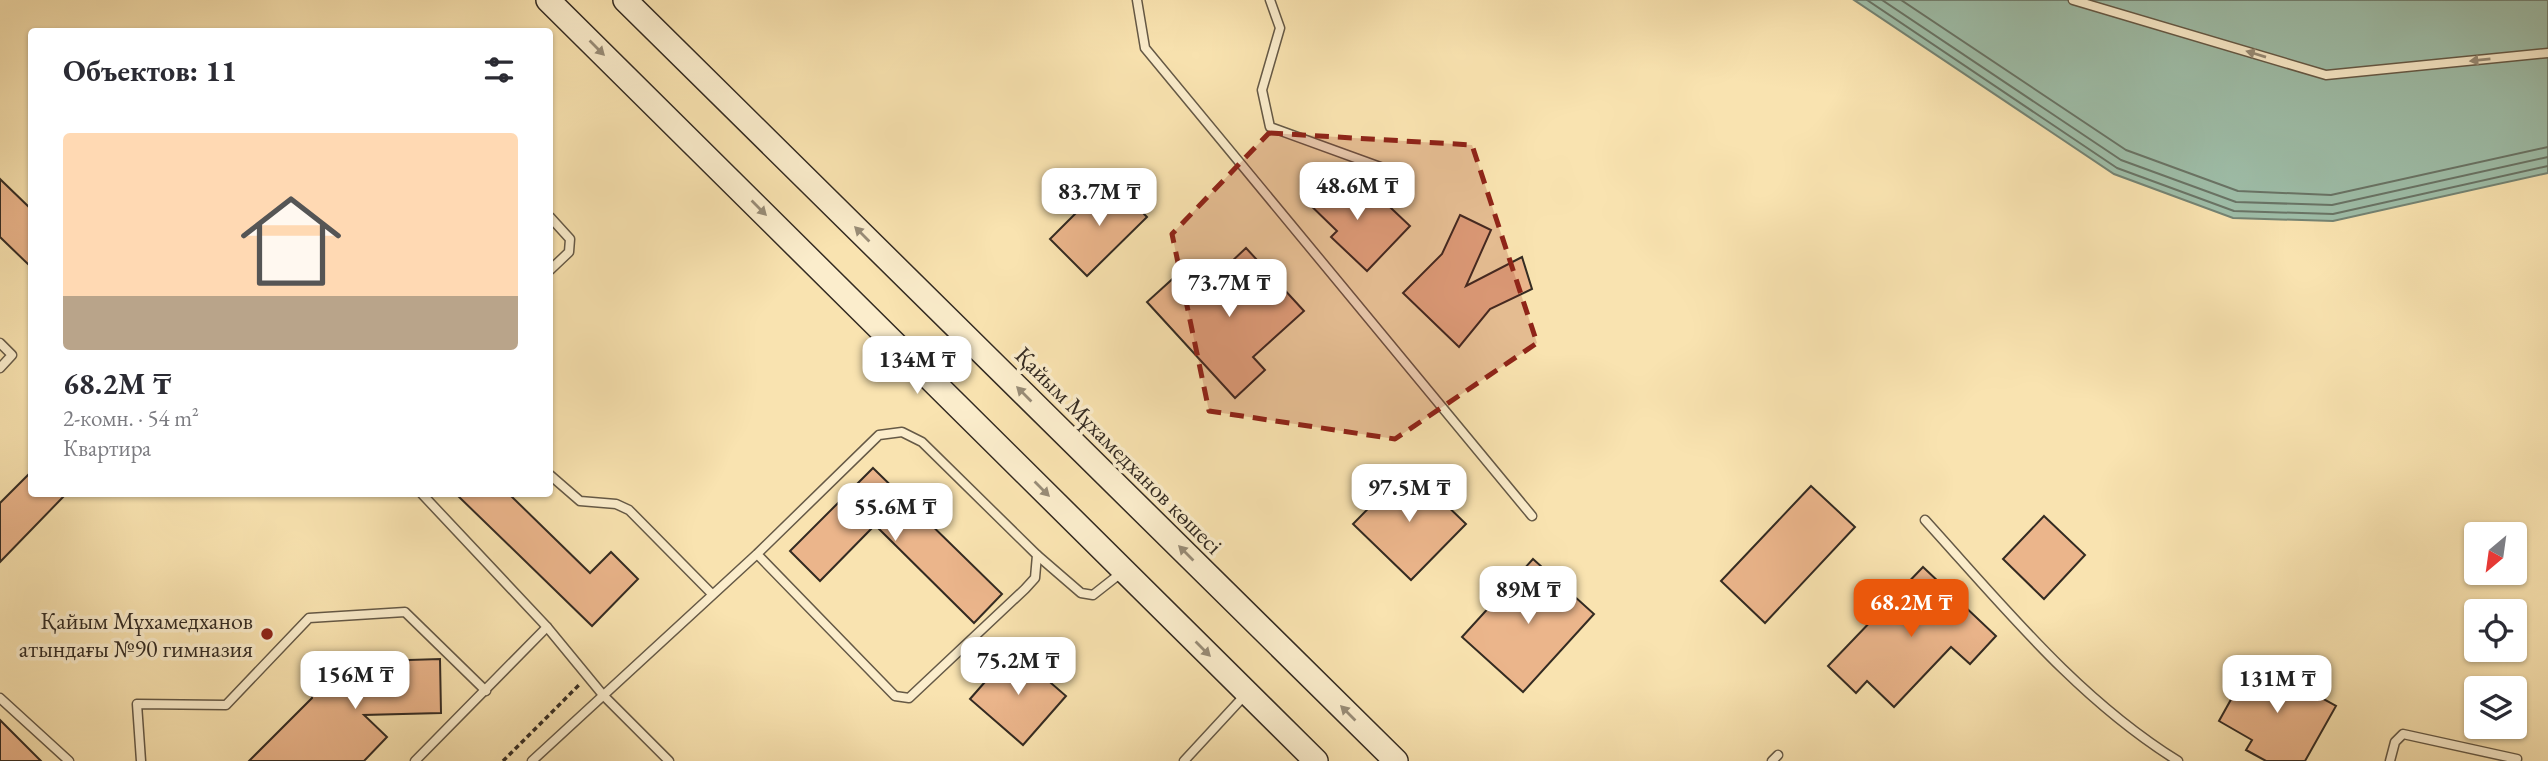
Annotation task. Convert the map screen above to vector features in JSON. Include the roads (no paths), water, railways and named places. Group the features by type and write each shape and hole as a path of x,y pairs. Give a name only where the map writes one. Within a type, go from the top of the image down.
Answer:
{"main road":[{"path":"548,0 1247,692 1308,759"},
{"name":"Қайым Мұхамедханов көшесі","path":"625,0 1396,761"}],"lane":[{"path":"1137,0 1145,48 1532,516"},
{"path":"1270,0 1280,28 1262,90 1270,127 1394,172"},
{"path":"2073,0 2326,75 2548,53"},
{"path":"553,221 570,239 569,252 553,267"},
{"path":"0,343 12,355 0,368"},
{"path":"532,761 757,554 879,435 902,432 922,442 1037,555 1081,593 1093,595 1124,571"},
{"path":"553,478 580,501 616,504 629,510 712,594"},
{"path":"425,497 547,627 603,695 669,761"},
{"path":"1925,520 2064,673 2149,743 2178,761"},
{"path":"757,554 895,696 909,698 1035,578 1037,555"},
{"path":"141,761 136,704 226,705 309,618 405,612 486,691"},
{"path":"415,761 547,627"},
{"path":"1184,761 1247,692"},
{"path":"0,698 69,761"},
{"path":"2390,761 2395,742 2403,734 2517,759"}],"water":[{"path":"1854,0 2548,0 2548,173 2333,221 2233,218 2114,174"}],"place":[{"name":"Қайым Мұхамедханов атындағы №90 гимназия","path":"267,634"}]}
